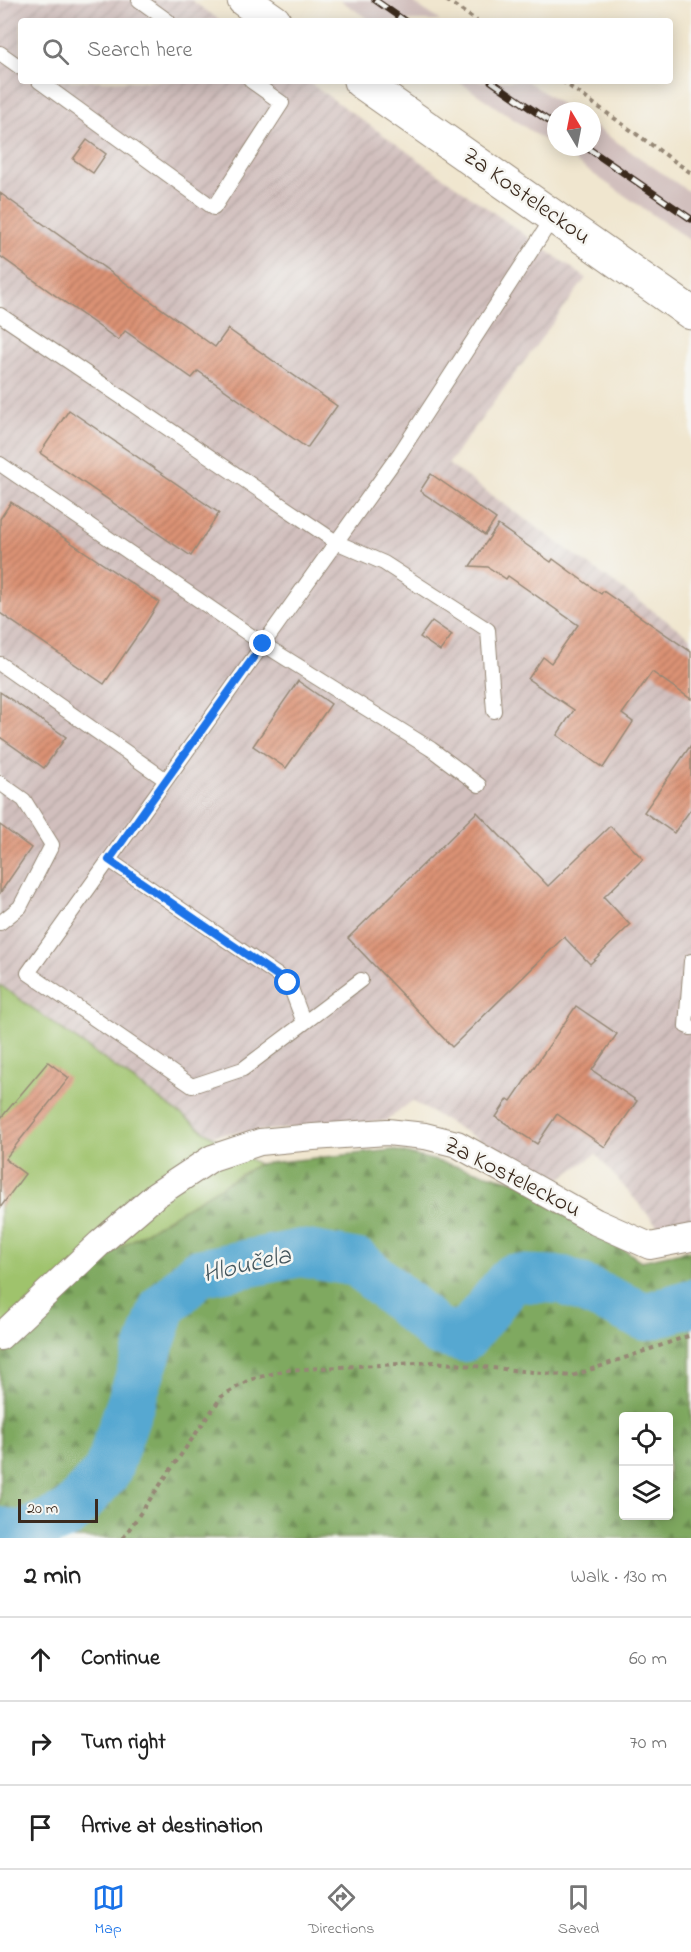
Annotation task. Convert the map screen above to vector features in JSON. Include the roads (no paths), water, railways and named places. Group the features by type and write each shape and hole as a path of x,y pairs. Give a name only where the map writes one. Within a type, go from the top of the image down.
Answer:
{"street":[{"path":"243,0 270,18"},
{"name":"Za Kosteleckou","path":"364,84 691,314"},
{"name":"Za Kosteleckou","path":"0,1337 100,1243 156,1195 212,1158 260,1142 387,1132 425,1136 457,1144 596,1222 650,1246 691,1238"}],"lane":[{"path":"139,0 164,18"},
{"path":"0,52 18,66"},
{"path":"43,84 214,208 282,103 255,84"},
{"path":"361,980 243,1069 192,1086 28,973 400,453 554,216"},
{"path":"0,315 336,542 384,563 488,630 494,711"},
{"path":"0,464 263,644 431,749 479,785"},
{"path":"0,664 166,780"},
{"path":"0,783 24,800 52,845 20,907 0,923"},
{"path":"109,860 288,983 304,1023"},
{"path":"691,961 686,1026 691,1028"}],"waterway":[{"name":"Hloučela","path":"0,1531 20,1535 69,1514 107,1472 163,1307 198,1273 301,1253 358,1263 438,1332 464,1338 512,1278 563,1280 646,1317 691,1303"}],"railway":[{"path":"375,0 401,18"},
{"path":"495,84 547,120"},
{"path":"599,156 691,219"}]}
